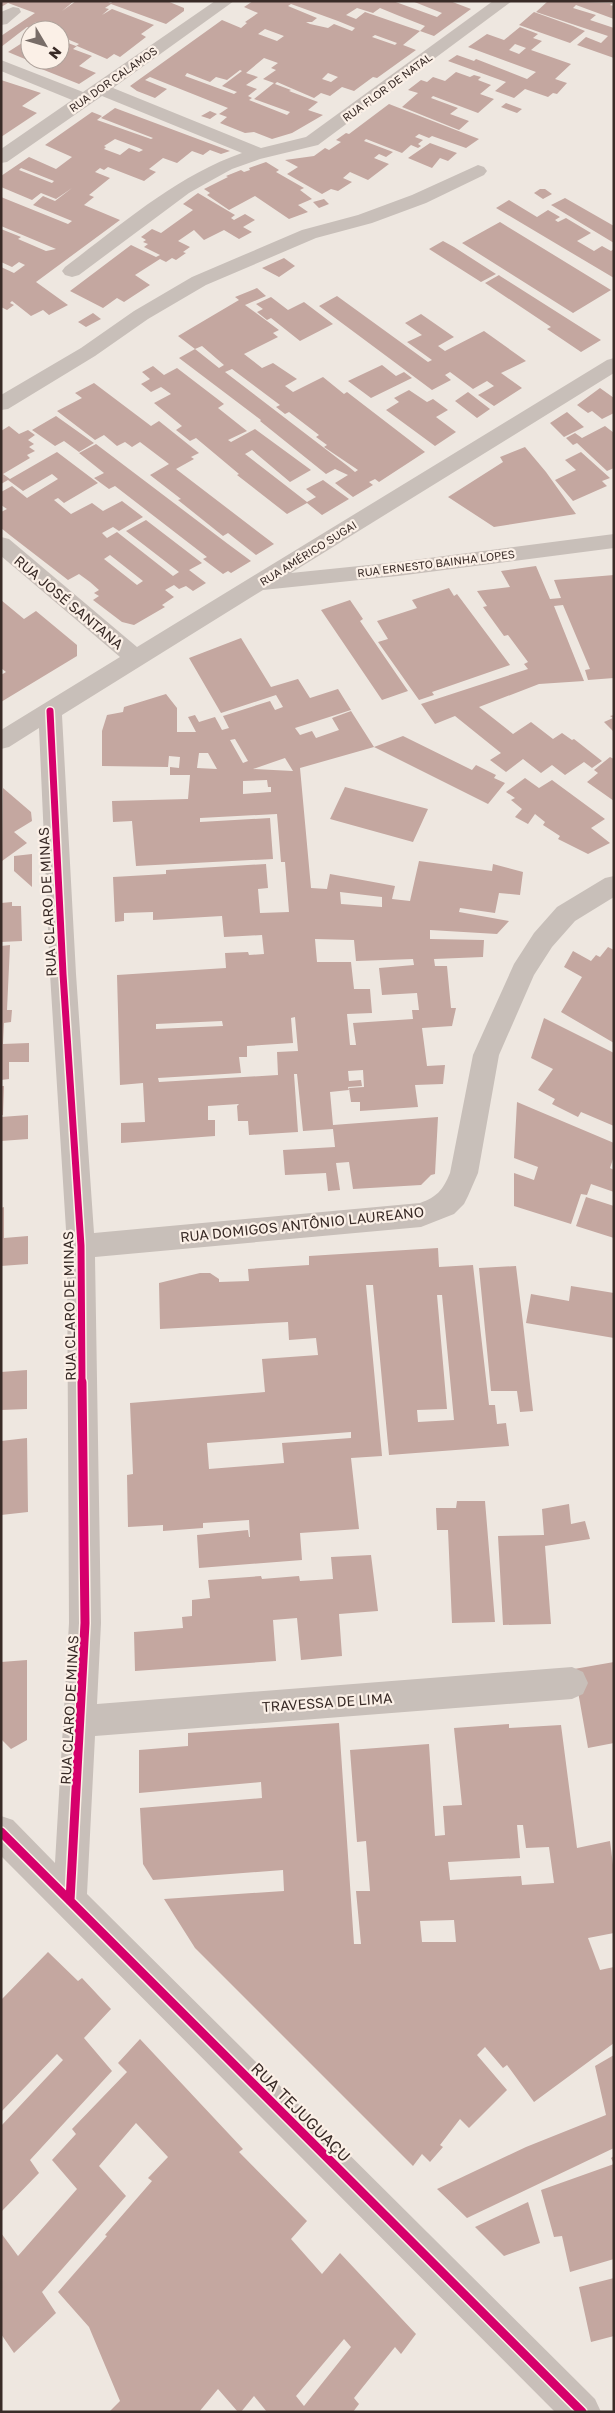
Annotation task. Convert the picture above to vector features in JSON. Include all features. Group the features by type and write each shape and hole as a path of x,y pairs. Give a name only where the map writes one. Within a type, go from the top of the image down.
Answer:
{"street":[{"path":"196,1 221,5"},
{"name":"RUA FLOR DE NATAL","path":"72,271 182,189 226,165 312,140 504,1"},
{"name":"RUA DOR CALAMOS","path":"1,158 99,88 221,5"},
{"path":"1,65 84,99"},
{"path":"99,88 260,154"},
{"path":"1,404 88,352 141,315 199,281 256,255 309,234 365,219 419,199 478,171"},
{"name":"RUA AMÉRICO SUGAI","path":"1,741 614,364"},
{"name":"RUA ERNESTO BAINHA LOPES","path":"258,583 398,569 614,541"},
{"name":"RUA JOSÉ SANTANA","path":"1,544 136,659"},
{"name":"RUA CLARO DE MINAS","path":"50,711 81,1246 85,1622 82,1721 70,1901"},
{"name":"RUA DOMIGOS ANTÔNIO LAUREANO","path":"81,1246 422,1215 444,1206 454,1196 464,1173 486,1055 523,971 542,940 566,914 614,885"},
{"name":"TRAVESSA DE LIMA","path":"82,1721 572,1683"},
{"name":"RUA TEJUGUAÇU","path":"1,1832 582,2412"}],"building":[{"path":"1,1 74,1 62,11 76,1 105,1 111,3 113,1 167,1 184,8 184,11 166,24 111,4 105,8 109,9 102,15 112,9 154,25 141,34 146,37 120,57 114,54 107,59 77,46 73,49 92,56 79,66 96,73 79,84 44,70 70,70 70,44 76,46 79,44 70,40 70,20 25,20 35,13 8,3 1,7"},
{"path":"253,1 393,1 437,17 442,13 412,1 450,1 471,9 434,36 420,31 403,45 416,50 377,78 373,77 354,91 342,87 330,96 321,93 314,98 277,82 275,84 318,102 308,110 323,115 292,133 272,139 254,132 245,133 220,123 227,117 219,114 228,108 150,77 145,80 167,89 155,98 130,86 222,20 241,28 247,23 245,22 258,13 244,7","holes":["291,4 355,28 352,31 334,24 328,28 310,24 306,22 312,22 317,18 288,6","357,8 373,13 380,8 425,26 420,31 365,12 356,19 346,15","265,29 284,36 277,41 258,34","375,35 397,43 395,45 372,37","264,58 278,63 271,68 276,70 263,79 274,83 254,99 290,112 287,115 249,100 252,98 248,96 257,89 246,85 258,77 246,73","240,70 242,71 222,86 237,92 234,94 185,76 187,73 210,82 216,77 227,80","328,73 338,77 331,82 322,79"]},
{"path":"548,1 613,3 610,5 614,6 614,19 576,5 573,8 596,15 590,20 614,28 614,58 577,45 586,37 601,43 608,36 536,12"},
{"path":"534,12 585,31 570,43 519,25"},
{"path":"20,23 20,32 1,47 1,36"},
{"path":"520,27 538,34 533,38 542,41 531,50 571,64 555,79 567,83 557,94 553,93 548,97 525,89 514,98 495,91 506,82 448,61 457,55 474,61 476,59 527,79 536,72 468,47 487,34 504,40","holes":["515,44 526,48 519,54 509,50"]},
{"path":"20,44 20,57 8,52"},
{"path":"456,72 470,77 474,75 481,77 478,80 491,85 480,94 494,99 478,113 433,96 431,98 458,108 450,114 469,121 459,130 402,107 418,93 408,90 421,80 427,82 433,77 445,81"},
{"path":"1,80 41,93 22,106 37,113 1,137"},
{"path":"506,103 522,109 517,113 501,107"},
{"path":"389,104 479,139 466,148 432,136 429,138 419,134 415,137 423,140 418,144 421,146 418,148 411,145 402,153 366,139 364,141 393,152 386,157 379,154 374,158 389,164 368,180 350,172 343,178 352,182 338,191 331,189 322,194 287,174 298,167 285,160 314,156 325,148 329,150 341,142 336,140 346,133 349,134"},
{"path":"115,108 230,151 221,154 210,150 203,155 192,151 177,163 163,158 149,169 156,172 144,181 108,167 104,170 100,168 95,172 110,178 89,195 94,197 84,205 120,220 36,282 68,305 49,315 43,310 31,316 12,301 10,303 14,305 7,310 1,307 1,267 14,273 25,265 19,262 12,267 1,262 1,229 21,237 18,239 46,251 56,249 1,226 1,197 68,224 72,221 33,205 43,196 55,201 72,188 56,199 41,193 32,200 1,187 1,176 29,157 56,169 72,157 45,145 92,112 102,116 97,120 151,139 153,138 101,118","holes":["115,139 139,148 143,150 139,152 129,148 120,155 104,149 106,147 104,146","21,168 54,181 52,183 19,170"]},
{"path":"210,111 217,114 210,119 201,116"},
{"path":"430,143 457,153 448,161 440,158 432,168 408,158"},
{"path":"266,162 279,170 276,172 304,188 300,190 312,199 298,205 308,212 289,219 255,196 229,210 207,195 210,193 204,189 228,177 226,176 241,170 244,172 250,170 249,168"},
{"path":"540,189 545,189 552,194 543,199 534,193"},
{"path":"198,193 235,215 231,218 234,220 245,214 255,220 243,227 252,232 239,239 224,230 204,240 194,230 178,241 190,247 183,252 186,253 176,260 172,258 166,262 160,259 135,275 150,285 124,302 117,298 103,308 70,291 131,245 156,257 160,255 144,247 148,244 143,242 146,240 141,237 152,229 161,233 193,210 183,204"},
{"path":"565,198 614,226 614,243 551,205"},
{"path":"324,199 329,204 319,208 313,202"},
{"path":"509,200 537,217 548,210 560,217 555,220 558,222 566,218 591,233 577,241 594,251 602,246 611,251 614,249 614,278 496,208"},
{"path":"500,222 611,290 573,313 462,243"},
{"path":"443,241 496,274 481,282 429,249"},
{"path":"284,258 295,266 279,277 262,268"},
{"path":"499,275 601,340 581,352 547,329 551,327 485,283"},
{"path":"257,288 266,296 245,305 279,330 273,333 278,337 244,354 262,368 273,363 297,379 285,386 293,392 323,377 344,394 347,392 425,452 379,482 375,479 369,482 373,485 353,497 335,483 348,475 335,469 326,474 261,420 179,358 195,349 178,336 239,300 235,297","holes":["202,346 224,365 219,368 195,349","232,369 280,405 276,407 285,414 289,412 319,435 316,437 327,445 324,447 358,470 355,472 225,372"]},
{"path":"337,296 428,362 432,360 407,342 422,335 405,323 421,314 454,337 438,346 445,351 484,331 526,361 501,373 522,388 494,406 478,395 494,386 487,381 473,389 450,372 445,375 451,380 432,390 319,306"},
{"path":"271,297 288,310 304,302 333,324 300,341 271,318 267,320 257,312 263,309 256,304"},
{"path":"93,313 101,319 86,327 78,322"},
{"path":"382,365 396,376 404,372 412,378 371,398 348,381"},
{"path":"153,366 164,375 177,368 224,404 218,408 247,431 228,440 231,442 255,429 311,470 290,482 252,450 245,454 307,502 316,497 306,489 323,480 349,499 322,515 307,503 287,514 237,475 239,474 196,438 190,441 176,430 182,426 154,403 171,394 161,387 151,392 141,384 150,379 142,372"},
{"path":"94,383 151,426 159,421 199,453 191,457 194,459 176,469 274,544 256,555 228,533 223,536 150,475 169,464 140,442 132,447 125,442 117,446 104,435 95,440 57,411 82,398 75,393"},
{"path":"600,388 614,398 614,413 602,419 592,411 588,413 577,405"},
{"path":"409,390 427,402 433,399 448,410 436,417 456,432 435,446 386,410 399,402 394,398"},
{"path":"468,392 490,409 477,418 455,401"},
{"path":"567,412 584,427 564,437 550,423"},
{"path":"56,416 94,443 79,452 64,441 55,446 32,430"},
{"path":"9,426 19,434 28,430 35,435 28,440 34,444 29,447 35,451 27,455 30,458 3,474 10,479 57,452 98,483 64,503 58,498 54,500 71,514 92,503 103,511 122,501 143,517 119,531 113,527 102,533 107,538 117,532 173,576 179,572 126,531 146,520 202,563 189,570 206,583 193,591 186,586 179,589 174,585 165,590 174,597 162,605 165,607 134,625 122,622 93,600 99,596 94,593 99,590 90,582 79,574 68,580 1,528 1,512 7,509 1,505 1,492 12,486 27,498 58,479 52,474 23,491 8,480 1,484 1,431","holes":["110,555 143,581 137,585 104,559"]},
{"path":"605,426 614,433 614,468 607,471 577,443 573,445 566,438 575,433 582,438"},
{"path":"96,444 251,561 231,573 228,571 223,574 203,559 207,557 115,486 109,489 94,478 104,473 79,453"},
{"path":"525,447 546,472 576,514 494,527 448,497 503,462 500,457"},
{"path":"581,452 610,478 602,481 607,486 573,501 555,480 576,470 565,460"},
{"path":"536,566 550,599 561,598 554,580 614,575 614,678 588,680 585,670 590,669 563,605 554,606 584,681 539,684 479,707 513,734 531,722 553,739 562,733 572,740 574,739 602,761 592,768 584,762 565,775 552,765 541,773 523,759 506,772 490,760 501,753 455,716 435,724 421,704 528,669 524,664 528,662 508,635 504,636 483,607 487,606 477,591 510,587 501,571"},
{"path":"449,588 454,596 457,594 510,665 432,692 434,695 419,700 378,642 388,639 377,621 417,608 412,600"},
{"path":"1,600 24,619 36,611 77,645 77,656 1,702 1,675 6,672 1,668"},
{"path":"350,600 363,619 360,621 408,691 382,700 321,610"},
{"path":"241,638 271,687 298,679 310,698 338,689 351,710 295,728 300,735 312,731 316,738 339,730 332,718 351,711 374,747 300,768 311,888 327,889 330,874 395,886 392,899 410,901 419,861 492,871 493,864 523,872 520,895 499,893 495,913 460,908 459,912 509,921 497,934 430,930 430,939 484,940 483,957 434,959 435,966 447,966 451,1008 456,1008 452,1026 422,1028 427,1066 445,1065 443,1084 415,1085 418,1107 360,1111 360,1102 351,1102 349,1088 364,1087 363,1070 348,1071 349,1081 361,1080 362,1086 348,1087 349,1090 330,1092 333,1125 438,1117 435,1174 431,1175 421,1185 353,1189 349,1162 336,1163 340,1190 328,1191 326,1173 285,1175 283,1150 335,1147 333,1129 303,1131 297,1074 294,1074 298,1132 249,1135 248,1121 238,1121 237,1106 239,1104 208,1106 208,1120 215,1120 215,1136 121,1143 121,1123 145,1122 143,1083 120,1085 117,975 226,968 225,953 248,952 249,955 264,954 262,935 224,937 222,916 153,920 153,912 124,913 124,921 115,922 113,877 166,874 166,870 266,864 268,888 258,889 260,913 289,912 285,862 281,862 277,814 200,818 200,822 270,818 273,859 136,866 132,821 113,822 112,801 188,799 190,775 170,775 170,767 179,768 180,757 169,756 168,767 102,766 102,731 107,715 123,712 124,707 166,694 177,708 177,732 196,732 188,717 195,715 199,722 215,717 222,730 229,728 223,716 270,701 275,710 283,707 276,695 221,713 189,658","holes":["235,739 248,761 243,763 230,740","199,753 208,753 217,769 197,768","285,758 293,771 253,769","267,780 268,787 271,787 271,792 243,794 243,781","340,892 382,897 382,907 341,904","315,939 354,940 356,961 413,959 414,965 379,968 382,995 417,993 419,1010 412,1010 413,1019 353,1023 356,1045 350,1045 347,1014 372,1013 370,989 354,989 351,962 317,962","295,1017 298,1051 277,1052 278,1075 159,1082 158,1078 241,1073 239,1057 247,1057 247,1046 293,1043 291,1018","222,1021 223,1026 156,1029 156,1024"]},
{"path":"614,715 614,732 604,722 613,718 610,716"},
{"path":"403,736 472,770 476,765 496,775 494,778 505,783 488,804 374,747"},
{"path":"610,757 614,759 614,801 587,782 598,773 594,770"},
{"path":"525,778 539,788 552,780 605,819 591,828 610,843 588,854 558,839 560,836 543,825 545,822 535,814 528,824 515,817 522,809 511,800 515,798 506,792"},
{"path":"345,787 428,809 413,842 330,819"},
{"path":"3,788 31,812 32,821 14,832 27,843 2,861"},
{"path":"32,854 32,887 14,871 14,856"},
{"path":"12,902 12,906 21,906 22,941 1,942 1,903"},
{"path":"10,945 7,1010 12,1010 11,1022 4,1023 3,1044 29,1043 29,1062 9,1062 9,1079 1,1080 1,946"},
{"path":"608,947 614,950 614,1043 561,1012 582,977 564,967 573,951 591,961 596,955 600,957"},
{"path":"544,1018 614,1053 614,1126 581,1112 578,1117 552,1104 555,1099 538,1090 553,1069 531,1058"},
{"path":"1,1086 4,1086 3,1115 1,1115"},
{"path":"517,1102 614,1143 614,1156 610,1168 614,1170 614,1192 591,1184 587,1195 581,1194 571,1224 514,1206 514,1173 534,1180 538,1167 514,1158"},
{"path":"28,1115 28,1139 1,1141 1,1117"},
{"path":"586,1197 614,1206 614,1238 576,1226"},
{"path":"4,1207 4,1238 28,1236 28,1264 1,1266 1,1208"},
{"path":"438,1248 439,1267 473,1265 489,1405 495,1405 497,1424 506,1423 509,1446 389,1455 373,1285 366,1285 382,1456 351,1458 359,1529 300,1533 302,1560 199,1568 197,1535 248,1530 250,1537 249,1520 203,1523 203,1528 163,1531 163,1525 128,1527 127,1475 133,1474 130,1403 265,1392 262,1359 318,1355 316,1338 289,1340 288,1322 160,1329 159,1283 200,1273 210,1273 219,1279 219,1282 249,1281 248,1269 309,1265 309,1256","holes":["437,1295 442,1295 454,1420 418,1422 417,1410 447,1409","351,1432 351,1438 282,1443 284,1463 209,1469 207,1443"]},
{"path":"516,1266 533,1411 520,1412 517,1391 491,1391 479,1268"},
{"path":"571,1286 614,1293 614,1338 526,1323 531,1294 569,1301"},
{"path":"27,1370 27,1409 1,1410 1,1372"},
{"path":"27,1438 28,1512 1,1515 1,1441"},
{"path":"457,1501 485,1501 495,1622 452,1623 448,1530 437,1530 436,1508 456,1508"},
{"path":"569,1504 571,1524 585,1521 590,1539 545,1546 551,1624 503,1625 498,1536 544,1535 542,1509"},
{"path":"371,1555 378,1611 339,1614 342,1656 301,1660 297,1618 273,1620 276,1661 135,1671 134,1632 183,1628 182,1617 192,1616 192,1600 210,1598 208,1580 261,1576 262,1579 299,1576 300,1581 333,1579 331,1557"},
{"path":"27,1660 27,1740 11,1749 1,1739 1,1662"},
{"path":"614,1662 614,1743 588,1748 574,1669"},
{"path":"339,1723 354,1944 361,1944 356,1891 370,1891 366,1841 357,1842 350,1750 429,1744 435,1836 445,1835 443,1806 462,1805 454,1728 509,1724 509,1728 561,1725 577,1848 610,1841 614,1873 614,1933 588,1938 600,1970 614,1967 614,2043 534,2102 507,2065 503,2068 485,2047 477,2055 507,2090 469,2128 460,2119 440,2145 443,2147 430,2162 422,2154 413,2166 195,1948 164,1899 284,1891 283,1870 153,1880 143,1864 140,1808 262,1798 261,1782 139,1793 139,1750 188,1746 188,1733","holes":["517,1825 523,1825 526,1848 549,1847 554,1883 522,1885 521,1876 450,1880 448,1862 520,1858","454,1920 456,1942 422,1942 420,1921"]},
{"path":"48,1952 78,1981 82,1978 111,2009 84,2038 112,2071 30,2160 39,2173 1,2212 1,2126 63,2060 57,2054 1,2112 1,2000"},
{"path":"140,2039 243,2149 239,2152 307,2221 291,2239 322,2274 340,2253 416,2334 401,2354 395,2347 354,2398 359,2404 353,2412 267,2412 254,2396 241,2412 238,2412 218,2389 199,2412 109,2412 120,2401 89,2327 58,2292 152,2181 148,2178 168,2157 136,2123 99,2166 126,2196 42,2292 56,2313 14,2353 1,2334 1,2233 18,2256 77,2189 52,2160 76,2134 72,2129 127,2072 118,2063","holes":["344,2339 351,2347 304,2406 296,2396"]},
{"path":"614,2055 614,2148 467,2218 437,2189 526,2147 606,2115 595,2066"},
{"path":"614,2164 614,2259 570,2272 562,2236 554,2237 541,2190"},
{"path":"528,2202 540,2243 504,2256 475,2227"},
{"path":"614,2278 614,2336 591,2342 579,2287"}],"cycle path":[{"path":"50,711 63,974 81,1246 85,1623 70,1901"},
{"path":"1,1832 582,2412"}]}
